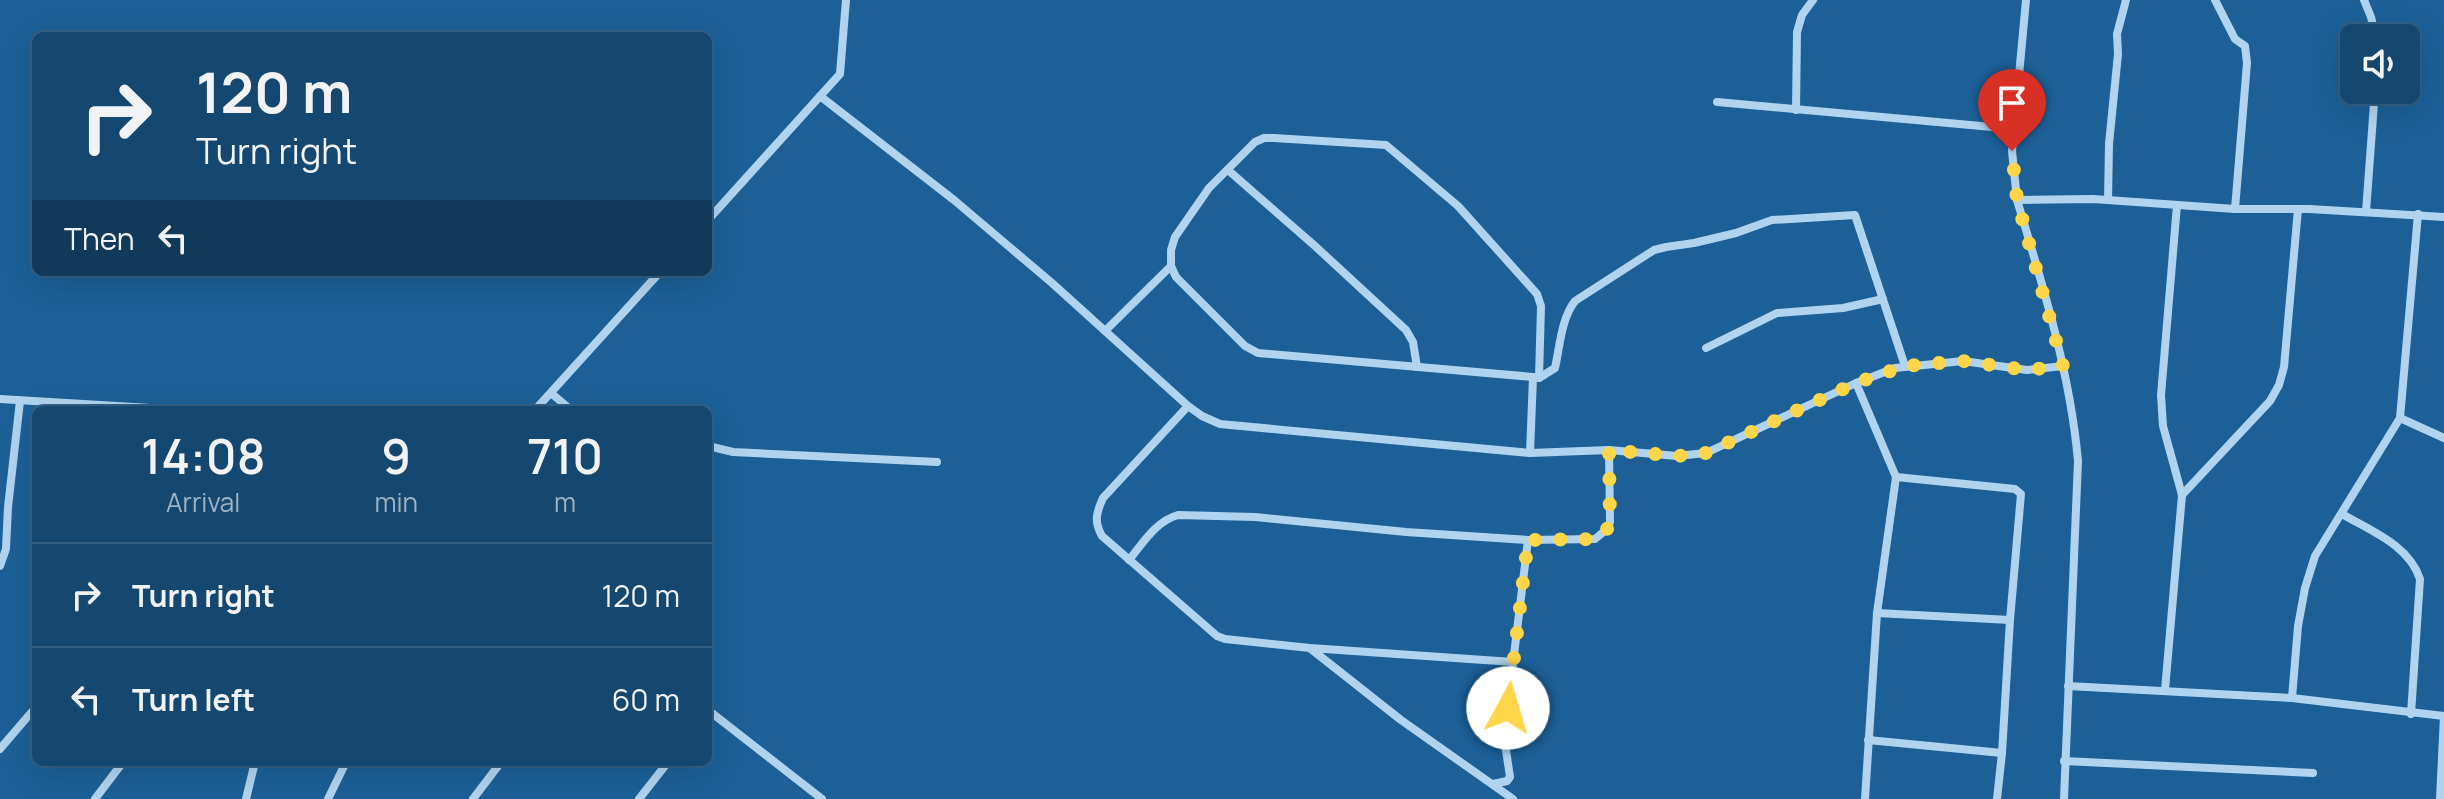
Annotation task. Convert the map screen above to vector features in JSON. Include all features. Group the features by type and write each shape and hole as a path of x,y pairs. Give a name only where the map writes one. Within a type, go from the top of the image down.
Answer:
{"street":[{"path":"712,216 840,74 846,0"},
{"path":"1796,110 1797,32 1802,15 1813,0"},
{"path":"2014,0 2026,0 2012,151 2017,200 2063,366 2075,421 2078,461 2064,799"},
{"path":"2108,200 2117,34 2126,0"},
{"path":"2215,0 2235,39 2245,46 2247,63 2235,209"},
{"path":"2364,0 2373,24"},
{"path":"820,96 954,200 1188,406 1220,424 1530,453 1609,450 1677,456 1706,453 1856,383 1905,366 1963,361 2027,370 2063,366"},
{"path":"1717,102 2014,129"},
{"path":"2366,212 2374,104"},
{"path":"1530,453 1536,378 1541,306 1537,294 1458,206 1390,148 1381,144 1264,138 1255,142 1209,188 1175,237 1171,266 1187,290 1245,346 1258,353 1536,378 1554,370 1568,309 1588,291 1654,250 1736,233 1772,220 1855,215 1905,366"},
{"path":"1228,170 1406,330 1413,342 1417,367"},
{"path":"2017,200 2108,200 2235,209 2298,209 2444,217"},
{"path":"2165,690 2182,495 2163,426 2161,395 2177,205"},
{"path":"2182,495 2270,401 2279,385 2284,367 2298,209"},
{"path":"2292,698 2298,626 2315,556 2400,418 2418,214"},
{"path":"1105,331 1171,266"},
{"path":"539,406 656,276"},
{"path":"1706,348 1777,313 1843,308 1883,299"},
{"path":"1856,383 1896,477 1877,613 1865,799"},
{"path":"551,393 566,406"},
{"path":"0,399 93,406"},
{"path":"0,566 6,549 20,401"},
{"path":"1188,406 1103,498 1098,508 1096,526 1102,536 1220,638 1310,648 1513,662"},
{"path":"2400,418 2444,438"},
{"path":"712,447 733,452 937,462"},
{"path":"1129,560 1159,525 1167,518 1178,515 1255,517 1528,540 1595,539 1610,522 1609,450"},
{"path":"1896,477 2020,491 1997,799"},
{"path":"2342,514 2405,552 2415,565 2420,579 2411,714"},
{"path":"1493,784 1500,784 1510,777 1504,737 1528,540"},
{"path":"1877,613 2010,620"},
{"path":"1310,648 1401,720 1513,799"},
{"path":"2068,686 2292,698 2444,716 2440,799"},
{"path":"0,749 32,712"},
{"path":"712,713 822,799"},
{"path":"1868,740 2002,753"},
{"path":"2064,761 2313,773"},
{"path":"95,799 120,766"},
{"path":"246,799 254,766"},
{"path":"328,799 344,766"},
{"path":"473,799 498,766"},
{"path":"639,799 665,766"},
{"path":"804,799 811,790"}],"route":[{"path":"1508,708 1528,540 1595,539 1607,529 1610,522 1609,450 1677,456 1706,453 1856,383 1905,366 1963,361 2027,370 2063,366 2017,200 2012,151"}]}
